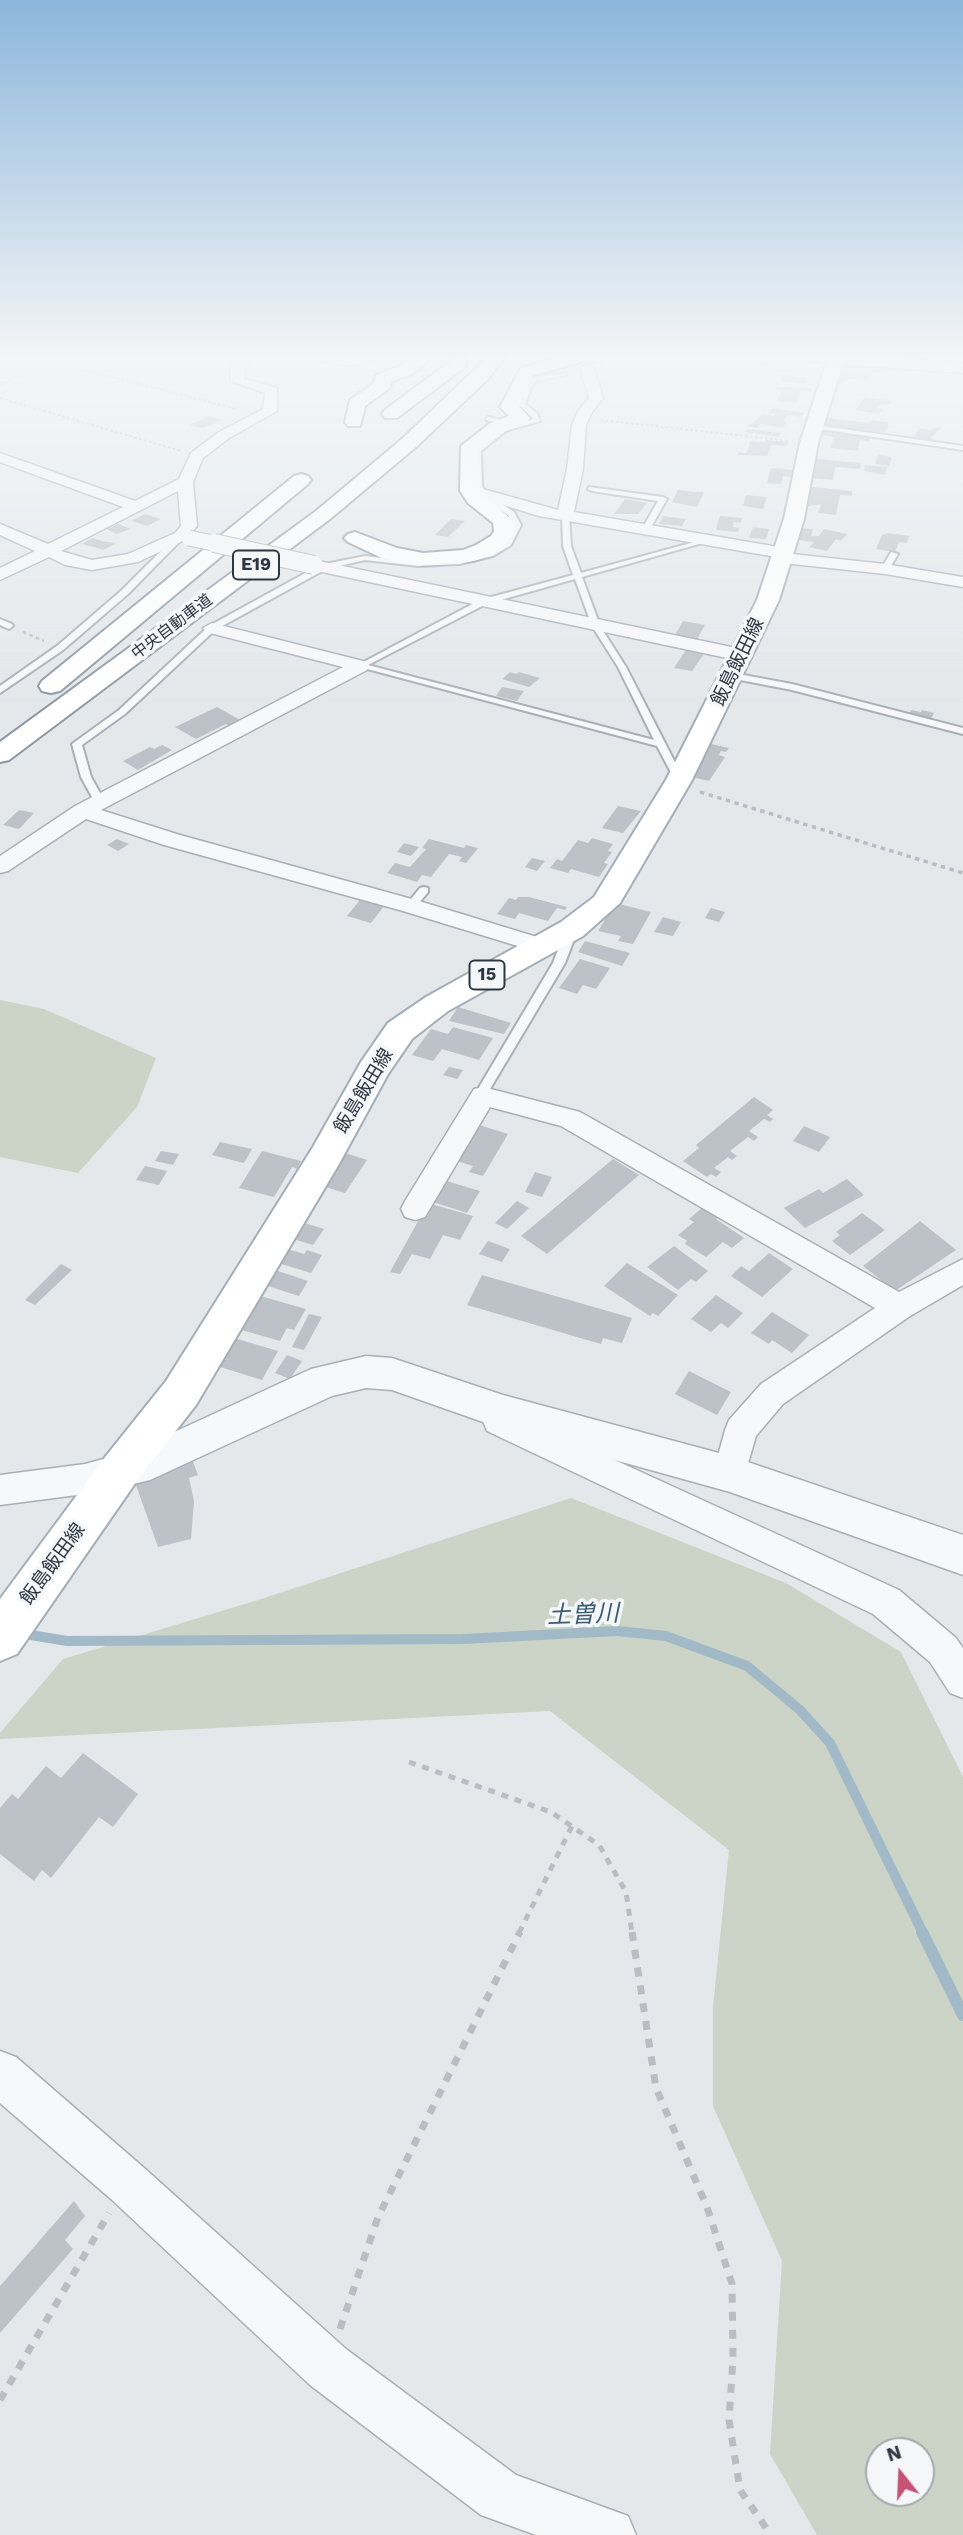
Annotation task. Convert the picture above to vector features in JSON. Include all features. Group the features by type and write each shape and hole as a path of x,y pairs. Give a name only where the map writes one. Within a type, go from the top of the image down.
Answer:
{"main road":[{"name":"中央自動車道","path":"0,754 31,712 268,537 343,475"},
{"name":"中央自動車道","path":"31,712 323,515 370,475"},
{"path":"380,530 381,538 388,545 425,553 447,553 468,548 488,537 491,523 463,500 457,485 457,475"},
{"path":"355,538 392,554 423,559 465,556 492,545 502,536 505,526 495,513 471,495 469,475"},
{"name":"飯島飯田線","path":"0,1638 121,1469 181,1393 319,1167 373,1070 400,1031 437,1004 572,929 605,903 677,782 768,600 783,555 802,475"},
{"path":"31,712 300,480"},
{"path":"31,712 318,559"}],"street":[{"path":"50,475 137,507"},
{"path":"185,537 189,526 185,482 188,475"},
{"path":"565,515 573,475"},
{"path":"0,575 185,482"},
{"path":"483,494 539,511 783,555 889,562 963,582"},
{"path":"0,529 71,561 106,564 132,558 185,537 318,559 483,602 596,626 737,666"},
{"path":"212,628 360,666"},
{"path":"0,866 83,811 360,666"},
{"path":"83,811 172,840 418,898 542,946"},
{"path":"415,1209 483,1096 570,1119 900,1307"},
{"path":"730,1474 741,1430 772,1394 900,1307 963,1271"},
{"path":"0,1490 85,1479 150,1462 224,1426 342,1375 366,1372 391,1374 503,1412 730,1474 963,1555"},
{"path":"409,1380 886,1602 943,1650 963,1680"},
{"path":"0,2073 127,2183 328,2367 500,2496 609,2535"}],"lane":[{"path":"105,800 96,795 86,777 77,744 122,712 212,628 318,559 365,558 443,564 490,554 508,542 517,525 511,514 483,494 478,486 478,475"},
{"path":"592,489 663,499 646,529"},
{"path":"565,515 567,546 596,626 622,667 677,782"},
{"path":"0,690 60,648 185,537"},
{"path":"360,666 483,602 709,540"},
{"path":"0,622 9,626"},
{"path":"360,666 660,744"},
{"path":"737,666 792,687 963,731"},
{"path":"483,1096 484,1089 559,963 572,929"}],"path":[{"path":"9,626 60,648"},
{"path":"677,782 963,873"},
{"path":"409,1762 551,1812 598,1845 625,1892 656,2088 708,2207 732,2284 733,2358 729,2420 740,2490 771,2535"},
{"path":"328,2367 378,2217 572,1826"},
{"path":"0,2400 127,2183"}],"green space":[{"path":"0,1000 44,1009 156,1058 137,1107 78,1173 0,1157"},
{"path":"571,1498 786,1583 901,1652 963,1777 963,2535 817,2535 770,2454 782,2261 713,2106 713,2007 729,1850 550,1711 0,1739 0,1733 63,1659 258,1600"}],"building":[{"path":"769,475 793,475 783,476 781,484 767,483"},
{"path":"814,475 834,475 833,480 813,478"},
{"path":"812,487 852,491 852,496 840,495 836,515 818,513 821,504 808,506"},
{"path":"678,490 704,492 697,507 672,502"},
{"path":"746,495 767,497 763,509 743,506"},
{"path":"625,499 647,503 638,514 614,514"},
{"path":"145,514 161,519 147,526 131,521"},
{"path":"663,516 686,519 682,526 659,524"},
{"path":"720,516 742,518 741,523 734,522 733,527 739,528 738,532 716,530"},
{"path":"451,519 465,521 448,537 435,535"},
{"path":"118,524 131,529 116,534 107,529"},
{"path":"753,527 769,529 766,539 749,538"},
{"path":"800,528 813,529 811,536 819,536 824,529 847,534 841,541 836,539 827,551 809,547 814,542 797,540"},
{"path":"888,533 909,536 907,543 899,542 895,552 876,549 882,535"},
{"path":"92,538 116,543 104,550 82,544"},
{"path":"683,621 705,625 696,641 673,638"},
{"path":"687,648 704,654 692,671 674,668"},
{"path":"510,672 540,678 529,687 502,679"},
{"path":"502,687 524,691 517,701 496,696"},
{"path":"217,707 242,721 231,727 226,724 196,739 175,727"},
{"path":"911,710 934,713 931,719 909,715"},
{"path":"711,744 729,748 726,752 721,751 719,755 725,757 709,781 687,776"},
{"path":"162,745 172,750 138,770 123,761 150,747 154,749"},
{"path":"618,806 641,811 623,833 602,828"},
{"path":"19,810 34,813 19,829 3,825"},
{"path":"592,838 613,844 608,851 612,852 604,863 608,864 599,877 571,869 568,873 550,868 557,859 562,861 578,840 588,843"},
{"path":"117,839 129,844 118,851 107,845"},
{"path":"429,839 464,848 466,845 478,848 466,863 459,861 462,857 449,854 431,877 422,875 417,882 387,873 395,863 410,867 426,849 422,848"},
{"path":"404,843 419,847 411,856 397,852"},
{"path":"532,858 545,861 537,871 525,867"},
{"path":"518,897 529,897 567,907 565,910 557,908 548,921 519,913 515,919 497,914 509,898 516,900"},
{"path":"360,900 384,906 371,923 347,916"},
{"path":"615,903 651,912 633,944 618,941 621,936 598,931"},
{"path":"711,908 725,912 719,922 705,918"},
{"path":"663,917 681,922 673,936 654,932"},
{"path":"585,941 630,953 622,966 578,952"},
{"path":"580,959 610,968 596,989 583,985 577,994 559,988"},
{"path":"458,1007 511,1023 504,1034 449,1021"},
{"path":"453,1027 493,1038 479,1060 442,1049 433,1061 412,1055 431,1029 448,1034"},
{"path":"449,1067 463,1070 457,1079 443,1075"},
{"path":"754,1097 773,1110 767,1115 773,1119 770,1122 764,1119 749,1131 758,1137 754,1141 748,1137 730,1151 737,1156 732,1160 728,1157 714,1168 721,1172 716,1177 711,1174 707,1177 683,1161 699,1148 696,1145"},
{"path":"476,1124 508,1134 483,1176 469,1172 473,1166 454,1160"},
{"path":"804,1126 830,1137 819,1152 793,1141"},
{"path":"220,1142 252,1149 244,1163 212,1155"},
{"path":"161,1151 179,1154 173,1165 155,1161"},
{"path":"262,1151 301,1161 297,1169 292,1167 274,1197 239,1188"},
{"path":"345,1153 367,1160 345,1193 319,1185"},
{"path":"613,1159 639,1175 547,1254 521,1236"},
{"path":"145,1166 167,1171 159,1185 136,1180"},
{"path":"535,1172 552,1177 542,1197 525,1192"},
{"path":"847,1179 864,1195 805,1228 784,1208 819,1189 823,1193"},
{"path":"443,1180 480,1191 467,1213 430,1201"},
{"path":"517,1201 529,1208 507,1229 495,1223"},
{"path":"428,1203 473,1216 460,1240 443,1235 430,1259 412,1254 400,1274 390,1272"},
{"path":"702,1208 744,1238 732,1248 723,1242 706,1257 685,1244 687,1241 678,1235 694,1222 689,1219"},
{"path":"862,1213 885,1230 850,1255 832,1241 840,1235 836,1232"},
{"path":"298,1221 324,1229 313,1245 287,1237"},
{"path":"920,1221 956,1250 895,1291 863,1266"},
{"path":"488,1241 510,1249 502,1262 479,1254"},
{"path":"674,1246 708,1271 696,1282 691,1279 678,1290 647,1267"},
{"path":"284,1248 304,1254 307,1250 322,1255 311,1273 275,1262"},
{"path":"769,1253 793,1269 762,1297 731,1276 741,1266 749,1271"},
{"path":"627,1263 678,1295 658,1316 653,1313 650,1316 604,1286"},
{"path":"61,1264 72,1270 35,1305 25,1300"},
{"path":"272,1269 308,1281 299,1296 262,1284"},
{"path":"482,1275 632,1318 622,1343 603,1338 601,1344 467,1305"},
{"path":"253,1294 306,1309 294,1330 287,1328 280,1341 238,1329"},
{"path":"716,1295 743,1313 728,1328 721,1323 711,1332 691,1319"},
{"path":"772,1312 809,1335 792,1353 772,1340 769,1344 751,1333"},
{"path":"309,1314 322,1317 304,1350 292,1347"},
{"path":"234,1338 278,1351 262,1380 217,1366"},
{"path":"287,1355 302,1361 290,1379 275,1373"},
{"path":"689,1371 731,1392 717,1415 675,1394"},
{"path":"192,1459 198,1475 189,1478 194,1501 191,1539 158,1547 136,1485"},
{"path":"83,1753 138,1794 113,1827 99,1817 51,1878 42,1870 34,1881 0,1854 0,1808 12,1794 18,1799 46,1766 61,1778"},
{"path":"74,2201 85,2216 65,2240 73,2249 0,2333 0,2286"}],"waterway":[{"name":"土曽川","path":"0,1630 67,1641 463,1639 617,1631 666,1636 747,1666 800,1710 830,1743 923,1933"},
{"name":"土曽川","path":"922,1932 963,2015"}]}
